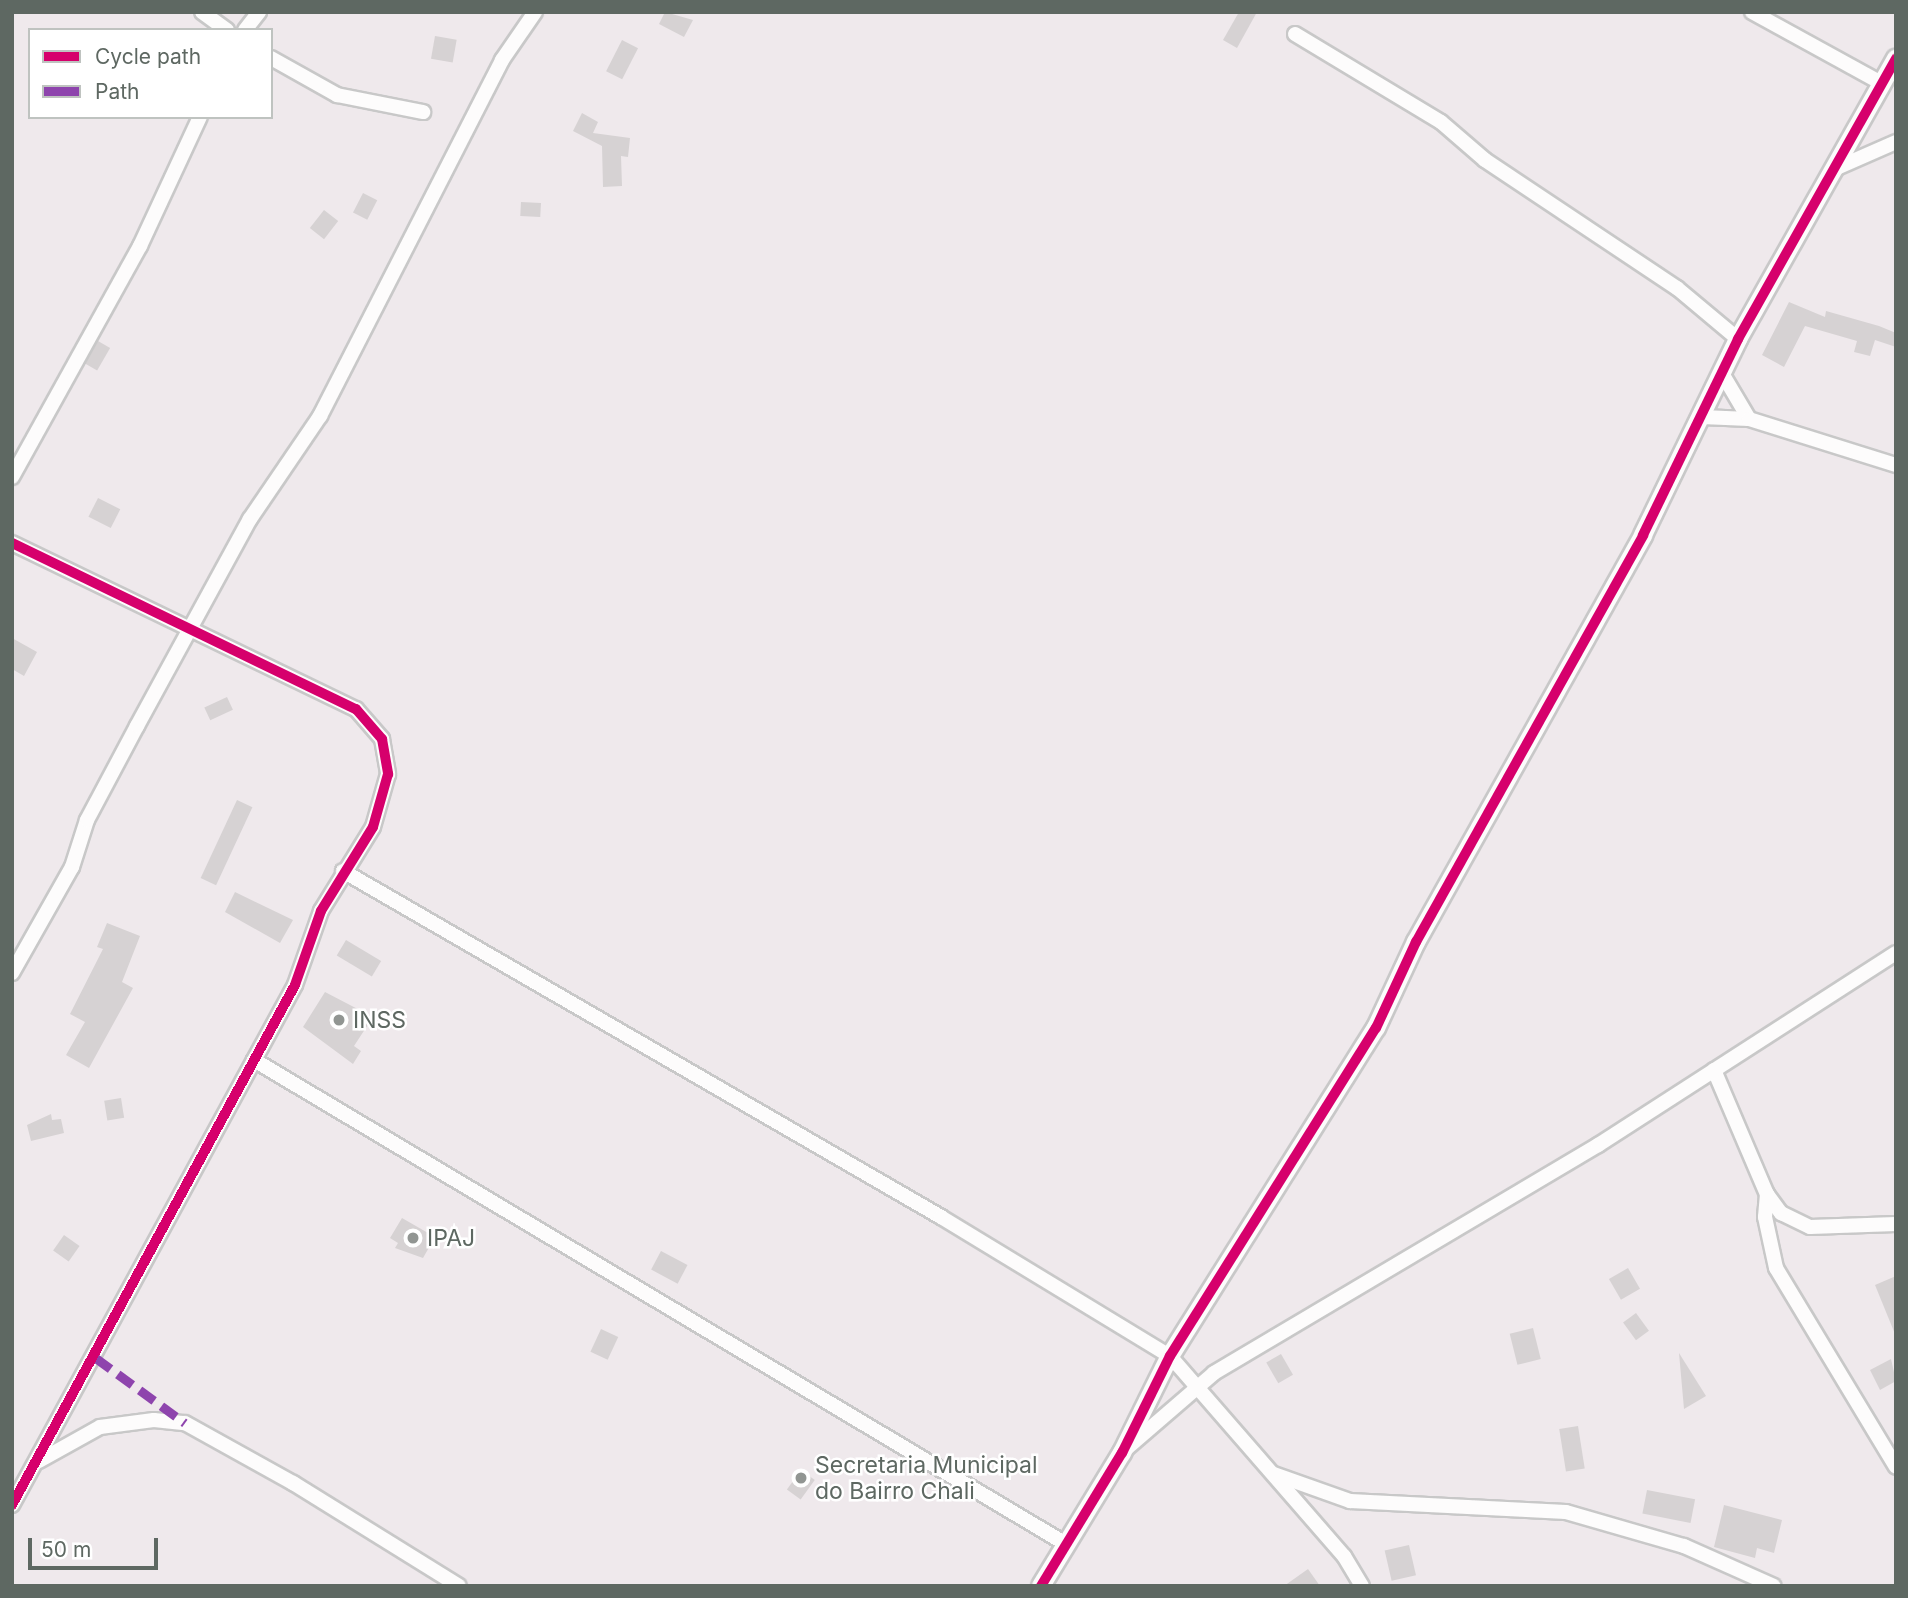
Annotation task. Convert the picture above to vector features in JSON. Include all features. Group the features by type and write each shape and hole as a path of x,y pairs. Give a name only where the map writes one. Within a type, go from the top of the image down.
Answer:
{"street":[{"path":"202,12 224,28"},
{"path":"247,28 259,12"},
{"path":"12,973 72,867 88,820 137,726 192,632 250,519 320,416 502,60 535,12"},
{"path":"1752,12 1881,83"},
{"path":"1295,34 1462,136 1485,160 1677,288 1738,339"},
{"path":"273,59 337,95 423,112"},
{"path":"1041,1586 1122,1452 1170,1356 1376,1028 1393,984 1643,535 1723,375 1738,339 1896,59"},
{"path":"12,477 146,234 199,119"},
{"path":"1832,170 1896,142"},
{"path":"1723,375 1749,419"},
{"path":"1702,417 1749,419 1896,464"},
{"path":"12,543 192,632 323,689 356,709 382,739 388,774 383,796 362,850 343,871 321,911 295,985 12,1505"},
{"path":"343,871 941,1217 1170,1356 1200,1386 1263,1469 1344,1556 1362,1586"},
{"path":"1122,1452 1200,1386 1714,1070 1896,953"},
{"path":"254,1060 1066,1544"},
{"path":"1714,1070 1767,1194 1781,1213 1810,1227 1896,1224"},
{"path":"1767,1194 1765,1217 1776,1268 1896,1467"},
{"path":"36,1462 100,1427 153,1420 185,1423 459,1586"},
{"path":"1263,1469 1307,1490 1350,1501 1566,1512 1684,1546 1774,1586"}],"building":[{"path":"665,12 693,20 684,37 659,24"},
{"path":"1239,12 1257,12 1237,48 1223,40"},
{"path":"435,36 457,40 453,62 431,59"},
{"path":"622,40 638,48 622,79 606,71"},
{"path":"582,113 598,122 593,133 630,138 628,157 621,156 622,186 603,187 602,146 573,131"},
{"path":"363,193 377,200 367,220 353,213"},
{"path":"521,202 541,203 540,217 520,216"},
{"path":"324,210 338,221 324,239 310,228"},
{"path":"1789,302 1825,317 1826,311 1896,333 1896,347 1875,340 1870,356 1854,352 1857,341 1805,326 1784,367 1762,355"},
{"path":"98,341 110,348 97,371 85,364"},
{"path":"98,498 120,509 111,528 88,517"},
{"path":"12,638 37,652 24,676 12,669"},
{"path":"227,697 233,710 210,720 204,708"},
{"path":"237,800 252,807 216,885 201,878"},
{"path":"235,892 293,920 280,943 225,912"},
{"path":"107,923 140,936 122,982 133,988 89,1068 66,1055 85,1022 70,1014 103,949 97,947"},
{"path":"346,940 381,961 372,977 337,955"},
{"path":"325,992 373,1017 354,1046 361,1051 353,1064 303,1027"},
{"path":"121,1098 124,1118 107,1120 104,1101"},
{"path":"51,1114 52,1120 61,1119 64,1133 31,1141 27,1125"},
{"path":"402,1218 435,1237 423,1258 395,1248 398,1243 390,1238"},
{"path":"64,1235 80,1246 69,1261 53,1251"},
{"path":"661,1251 687,1265 678,1284 651,1270"},
{"path":"1628,1268 1640,1289 1621,1300 1609,1279"},
{"path":"1896,1276 1896,1334 1895,1334 1875,1285"},
{"path":"1636,1313 1649,1331 1636,1340 1623,1322"},
{"path":"1533,1328 1541,1359 1517,1365 1510,1334"},
{"path":"601,1329 618,1337 608,1360 590,1352"},
{"path":"1679,1353 1706,1396 1684,1409"},
{"path":"1281,1354 1293,1375 1278,1383 1266,1362"},
{"path":"1891,1359 1896,1381 1880,1390 1870,1370"},
{"path":"1578,1426 1585,1468 1566,1471 1559,1429"},
{"path":"801,1470 815,1480 801,1499 787,1489"},
{"path":"1647,1490 1695,1499 1691,1523 1642,1514"},
{"path":"1724,1505 1782,1520 1774,1553 1757,1548 1755,1558 1714,1547"},
{"path":"1409,1545 1416,1575 1392,1581 1385,1551"},
{"path":"1308,1569 1320,1586 1284,1586"}],"marked path":[{"path":"96,1358 185,1423"}],"cycle path":[{"path":"1041,1586 1122,1453 1170,1356 1376,1028 1416,942 1643,535 1738,339 1896,59"},
{"path":"12,543 356,709 382,739 388,774 373,827 321,911 295,985 12,1505"}],"place":[{"name":"INSS","path":"339,1020"},
{"name":"IPAJ","path":"413,1238"},
{"name":"Secretaria Municipal do Bairro Chali","path":"801,1478"}]}
